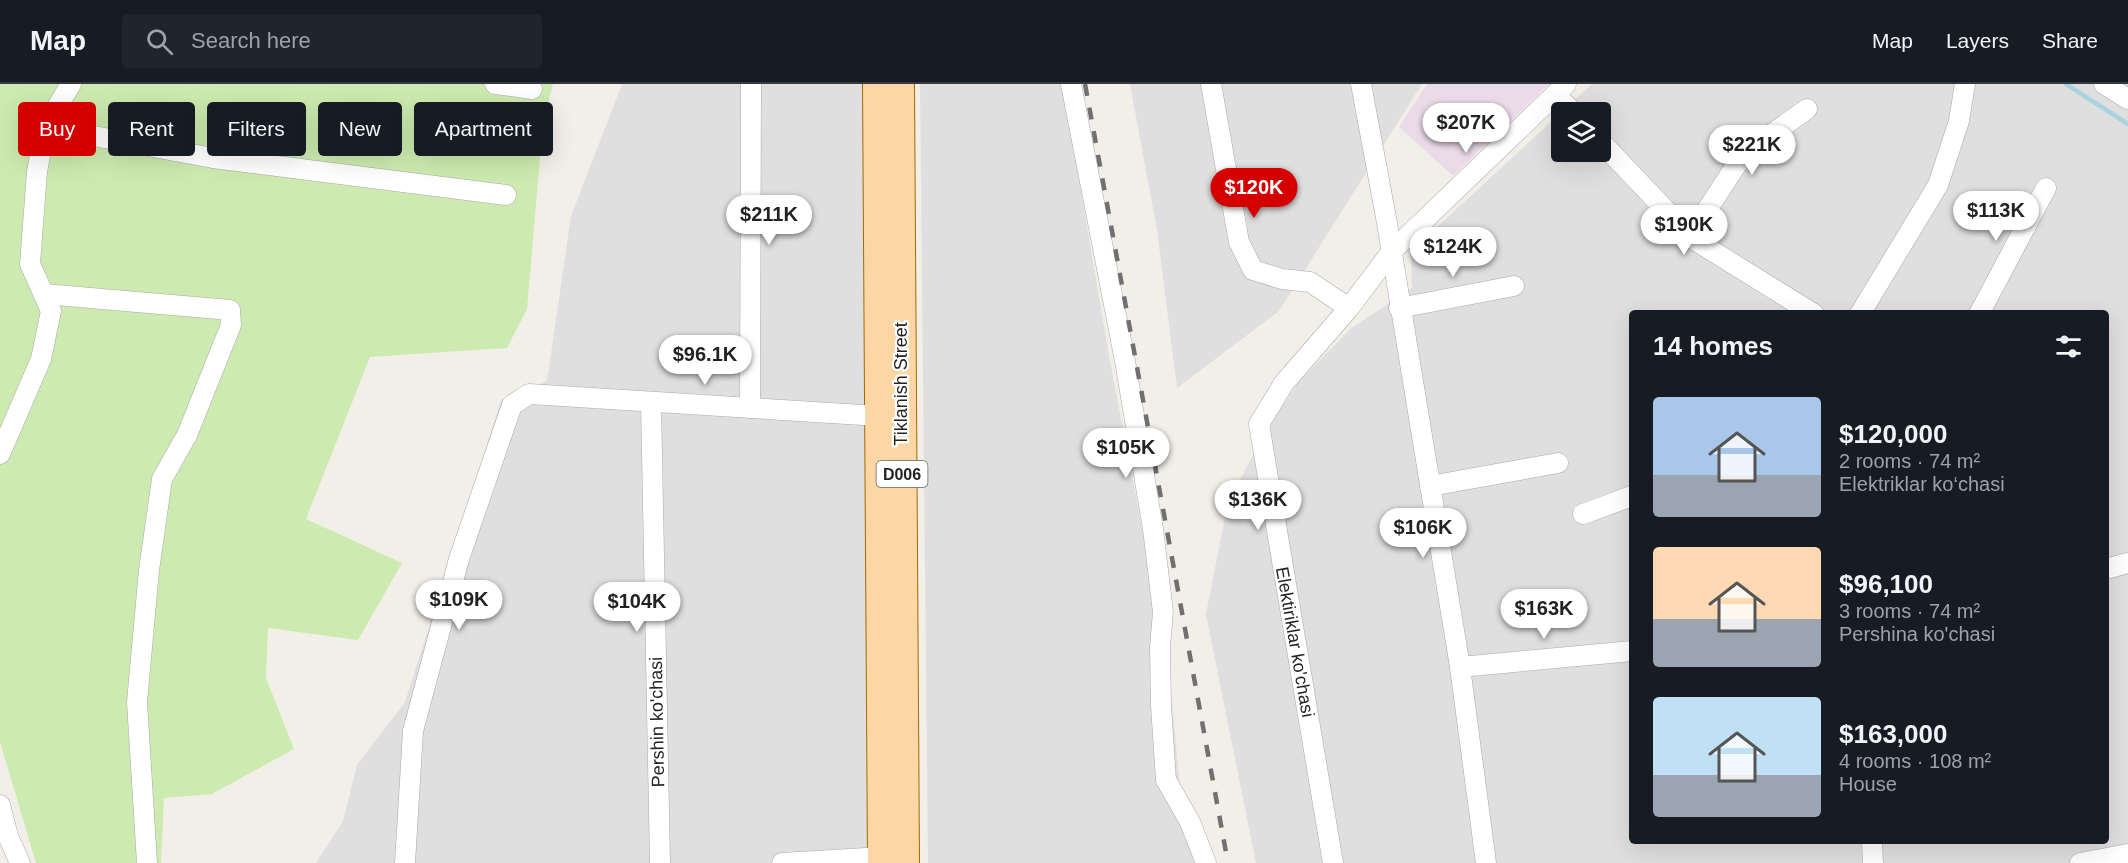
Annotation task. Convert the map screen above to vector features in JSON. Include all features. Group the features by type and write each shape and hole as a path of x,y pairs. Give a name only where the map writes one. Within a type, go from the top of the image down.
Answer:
{"main road":[{"name":"Tiklanish Street","path":"878,84 879,416 890,861"},
{"name":"Tiklanish Street","path":"890,861 899,84"}],"street":[{"path":"60,102 71,84"},
{"path":"495,84 532,89"},
{"path":"750,408 751,84"},
{"path":"1071,84 1125,360 1153,529 1163,612 1160,647 1161,705 1166,780 1190,822 1206,863"},
{"path":"1211,84 1239,242 1253,270 1282,279 1310,282 1349,308"},
{"path":"1361,84 1392,251 1399,308 1460,667 1486,863"},
{"path":"1862,310 1938,185 1959,121 1965,84"},
{"path":"2104,84 2128,99"},
{"name":"Elektiriklar ko'chasi","path":"1333,863 1259,424 1284,383 1349,308 1392,251 1561,89"},
{"path":"1690,236 1735,167 1748,152 1807,109"},
{"path":"96,136 213,158 507,195"},
{"path":"1611,153 1690,236 1808,310"},
{"path":"0,454 41,359 51,311 30,264 40,156"},
{"path":"1980,310 2046,188"},
{"path":"1399,308 1514,286"},
{"path":"44,294 230,310 231,326 223,347 187,435 162,479 149,570 137,702 147,863"},
{"path":"405,863 413,730 456,570 512,405 529,394 879,416"},
{"name":"Pershin ko'chasi","path":"651,402 660,863"},
{"path":"1430,486 1558,462"},
{"path":"1583,514 1629,497"},
{"path":"2109,568 2128,563"},
{"path":"1460,667 1629,651"},
{"path":"0,805 8,836 20,863"},
{"path":"1872,844 1873,863"},
{"path":"2080,863 2128,854"},
{"path":"782,863 890,861"}],"shaded area":[{"path":"622,84 865,84 869,863 316,863 343,821 357,765 405,702 501,400 547,381 571,216"},
{"path":"920,84 1063,84 1109,356 1168,663 1183,818 1196,863 928,863"},
{"path":"1130,84 1422,84 1279,311 1177,388 1157,230"},
{"path":"1427,84 1549,84 1453,176 1399,127"},
{"path":"1592,84 2128,84 2128,863 1256,863 1206,614 1228,502 1270,424 1298,383 1350,329 1412,288 1411,251 1551,122 1551,162 1611,162 1611,102 1572,102"}],"green space":[{"path":"0,84 553,84 548,102 414,102 414,156 540,156 527,309 507,348 370,357 306,519 402,563 358,640 268,628 266,678 294,749 212,794 164,798 161,863 36,863 0,742"}],"waterway":[{"path":"2066,84 2128,124"}],"railway":[{"path":"1085,84 1228,863"}]}
